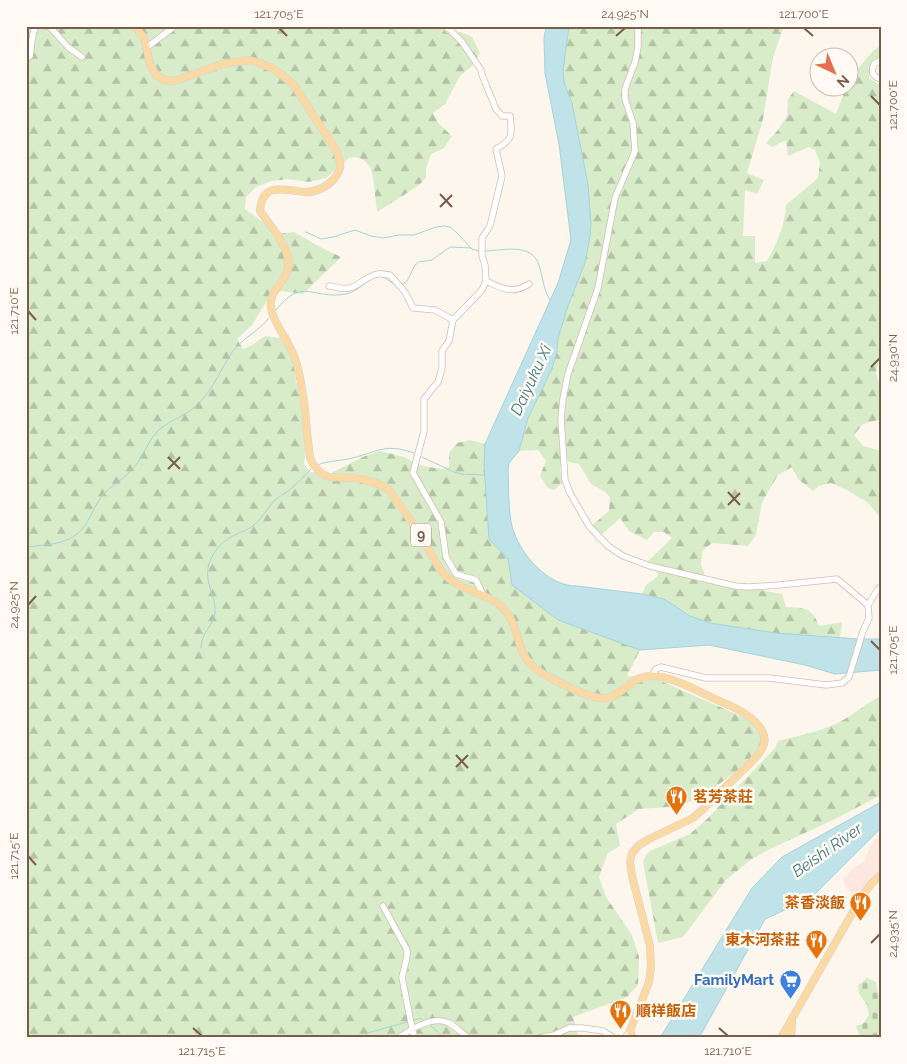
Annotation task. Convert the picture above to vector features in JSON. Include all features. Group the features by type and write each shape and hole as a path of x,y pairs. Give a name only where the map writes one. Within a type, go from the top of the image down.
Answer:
{"main road":[{"name":"9","path":"135,26 144,38 150,64 156,75 164,80 175,81 222,64 250,60 274,69 293,84 336,150 340,166 339,172 331,182 315,191 275,189 269,192 260,204 260,211 281,240 288,259 285,277 271,295 271,310 294,355 298,369 310,458 313,464 323,475 367,479 380,484 390,491 423,539 438,567 456,584 483,595 500,605 509,616 524,656 530,665 541,672 566,686 590,696 608,698 616,695 636,679 652,676"},
{"path":"632,1034 649,982 651,967 650,946 632,876 630,862 632,853 639,845 649,839 693,818 757,756 763,747 765,739 759,726 736,708 686,685 652,676"},
{"path":"781,1038 862,896 872,883 881,876"},
{"path":"791,1038 792,1019"}],"street":[{"path":"26,58 30,56 33,31 36,26"},
{"path":"46,26 50,27 68,47 82,57"},
{"path":"146,48 175,26"},
{"path":"446,26 462,42 481,70 496,109 502,116 510,116 511,128 510,139 507,143 496,149 502,176 490,226 482,238 482,256 485,265 486,282 482,290 453,320 449,341 442,351 442,368 438,382 424,399 424,431 414,472 441,522 446,557 456,574 476,580 483,595"},
{"path":"638,26 638,47 635,62 625,89 625,99 633,123 635,151 615,198 598,288 568,374 563,399 561,418 565,480 570,493 589,526 608,546 623,556 650,566 735,586 750,587 837,579 868,605"},
{"path":"881,60 874,64 871,71 873,75 881,79"},
{"path":"329,286 340,289 351,288 378,274 390,275 405,292 413,308 435,310 453,320"},
{"path":"486,282 509,290 522,289 529,284"},
{"path":"652,676 656,669 661,667 706,678 770,678 826,685 842,683 849,677 868,618 868,605 878,589 881,588"},
{"path":"383,906 407,950 408,957 402,977 415,1038"},
{"path":"398,1038 412,1028 433,1021 449,1023 468,1038"},
{"path":"538,1038 554,1035 569,1028 583,1028 603,1031 614,1038"},
{"path":"625,1038 632,1034"}],"shaded area":[{"path":"881,838 881,869 856,898 845,886 843,878 864,861 874,840"}],"green space":[{"path":"26,26 441,26 447,33 461,32 472,37 480,53 472,66 460,76 445,104 433,113 438,123 452,136 444,148 431,154 426,168 426,178 418,186 377,212 370,167 364,160 357,157 349,158 326,178 309,182 288,179 271,181 256,187 246,197 245,209 276,234 294,232 341,257 303,294 282,291 271,295 252,325 237,339 243,349 265,336 279,338 288,334 292,342 296,382 306,393 307,435 304,464 310,472 331,473 365,456 380,451 404,457 417,464 442,469 449,467 449,453 457,443 470,440 485,444 484,465 489,539 508,559 513,585 558,620 640,650 627,676 652,677 754,722 763,732 763,745 746,764 710,791 681,806 639,809 616,824 620,846 608,853 599,877 606,897 632,935 639,957 638,985 627,997 573,1017 579,1038 26,1038"},
{"path":"569,26 784,26 773,57 763,119 747,173 764,180 757,194 745,190 743,236 755,236 755,263 767,261 771,254 782,227 786,205 818,178 820,163 815,150 809,147 788,156 786,140 772,147 766,143 787,116 788,99 794,91 836,114 842,98 860,98 860,66 881,45 881,57 871,67 869,78 881,84 881,349 876,373 881,389 881,419 863,424 854,435 863,446 881,451 881,518 867,502 831,483 819,486 813,491 798,479 792,467 778,475 769,490 762,503 756,535 748,546 712,543 702,551 701,565 707,580 782,594 786,607 807,610 813,615 819,626 842,622 840,637 776,633 710,623 690,616 664,599 642,594 646,585 658,576 657,568 647,562 672,538 664,532 654,532 647,540 629,531 620,518 599,537 590,527 609,511 610,497 591,484 579,464 569,462 565,457 560,468 562,483 554,490 548,488 540,476 546,461 538,450 519,451 528,418 552,368 557,351 558,338 568,306 585,263 591,223 588,185 572,103 564,82 563,70"},
{"path":"881,696 881,795 749,861 725,881 683,937 658,943 643,862 646,855 650,851 690,834 707,819 775,748 778,741 829,727"},
{"path":"867,978 876,982 878,993 881,995 881,1038 860,1038 856,1026 863,1024 869,1015 867,1005 859,994 858,985"}],"water":[{"name":"Daiyuku Xi","path":"546,26 569,26 563,70 564,82 572,103 588,185 591,223 585,263 558,338 552,369 528,418 519,451 509,463 509,506 511,520 521,547 536,566 556,581 566,585 642,594 664,599 690,616 710,623 776,633 881,639 881,670 835,674 805,665 709,645 640,650 558,620 512,585 508,559 489,539 484,465 485,444 558,283 571,240 559,144 545,73 544,38"},
{"name":"Beishi River","path":"881,802 881,828 811,898 765,919 699,1038 660,1038 752,888 782,857"}],"waterway":[{"path":"306,232 321,239 355,230 383,238 414,235 444,226 450,227 472,249 479,251"},
{"path":"403,284 419,262 432,260 451,247 471,248"},
{"path":"486,251 517,249 530,253 539,265 544,287 550,300"},
{"path":"383,277 394,284"},
{"path":"276,310 294,294 301,292 334,295 346,294 356,290 372,279"},
{"path":"26,547 60,542 77,534 85,526 102,496 135,467 156,433 165,425 189,412 200,402 209,391 233,351 269,318"},
{"path":"317,465 358,457 387,448 414,453"},
{"path":"422,457 454,472 484,475"},
{"path":"201,648 203,638 215,613 208,574 209,563 214,553 228,539 254,525 274,501 290,490 311,469"},
{"path":"415,1020 421,1018 423,1020"},
{"path":"363,1038 368,1033 407,1022"},
{"path":"431,1026 444,1038"}],"place":[{"name":"茗芳茶莊","path":"677,816"},
{"name":"茶香淡飯","path":"861,922"},
{"name":"東木河茶莊","path":"816,959"},
{"name":"FamilyMart","path":"790,999"},
{"name":"順祥飯店","path":"620,1030"}]}
